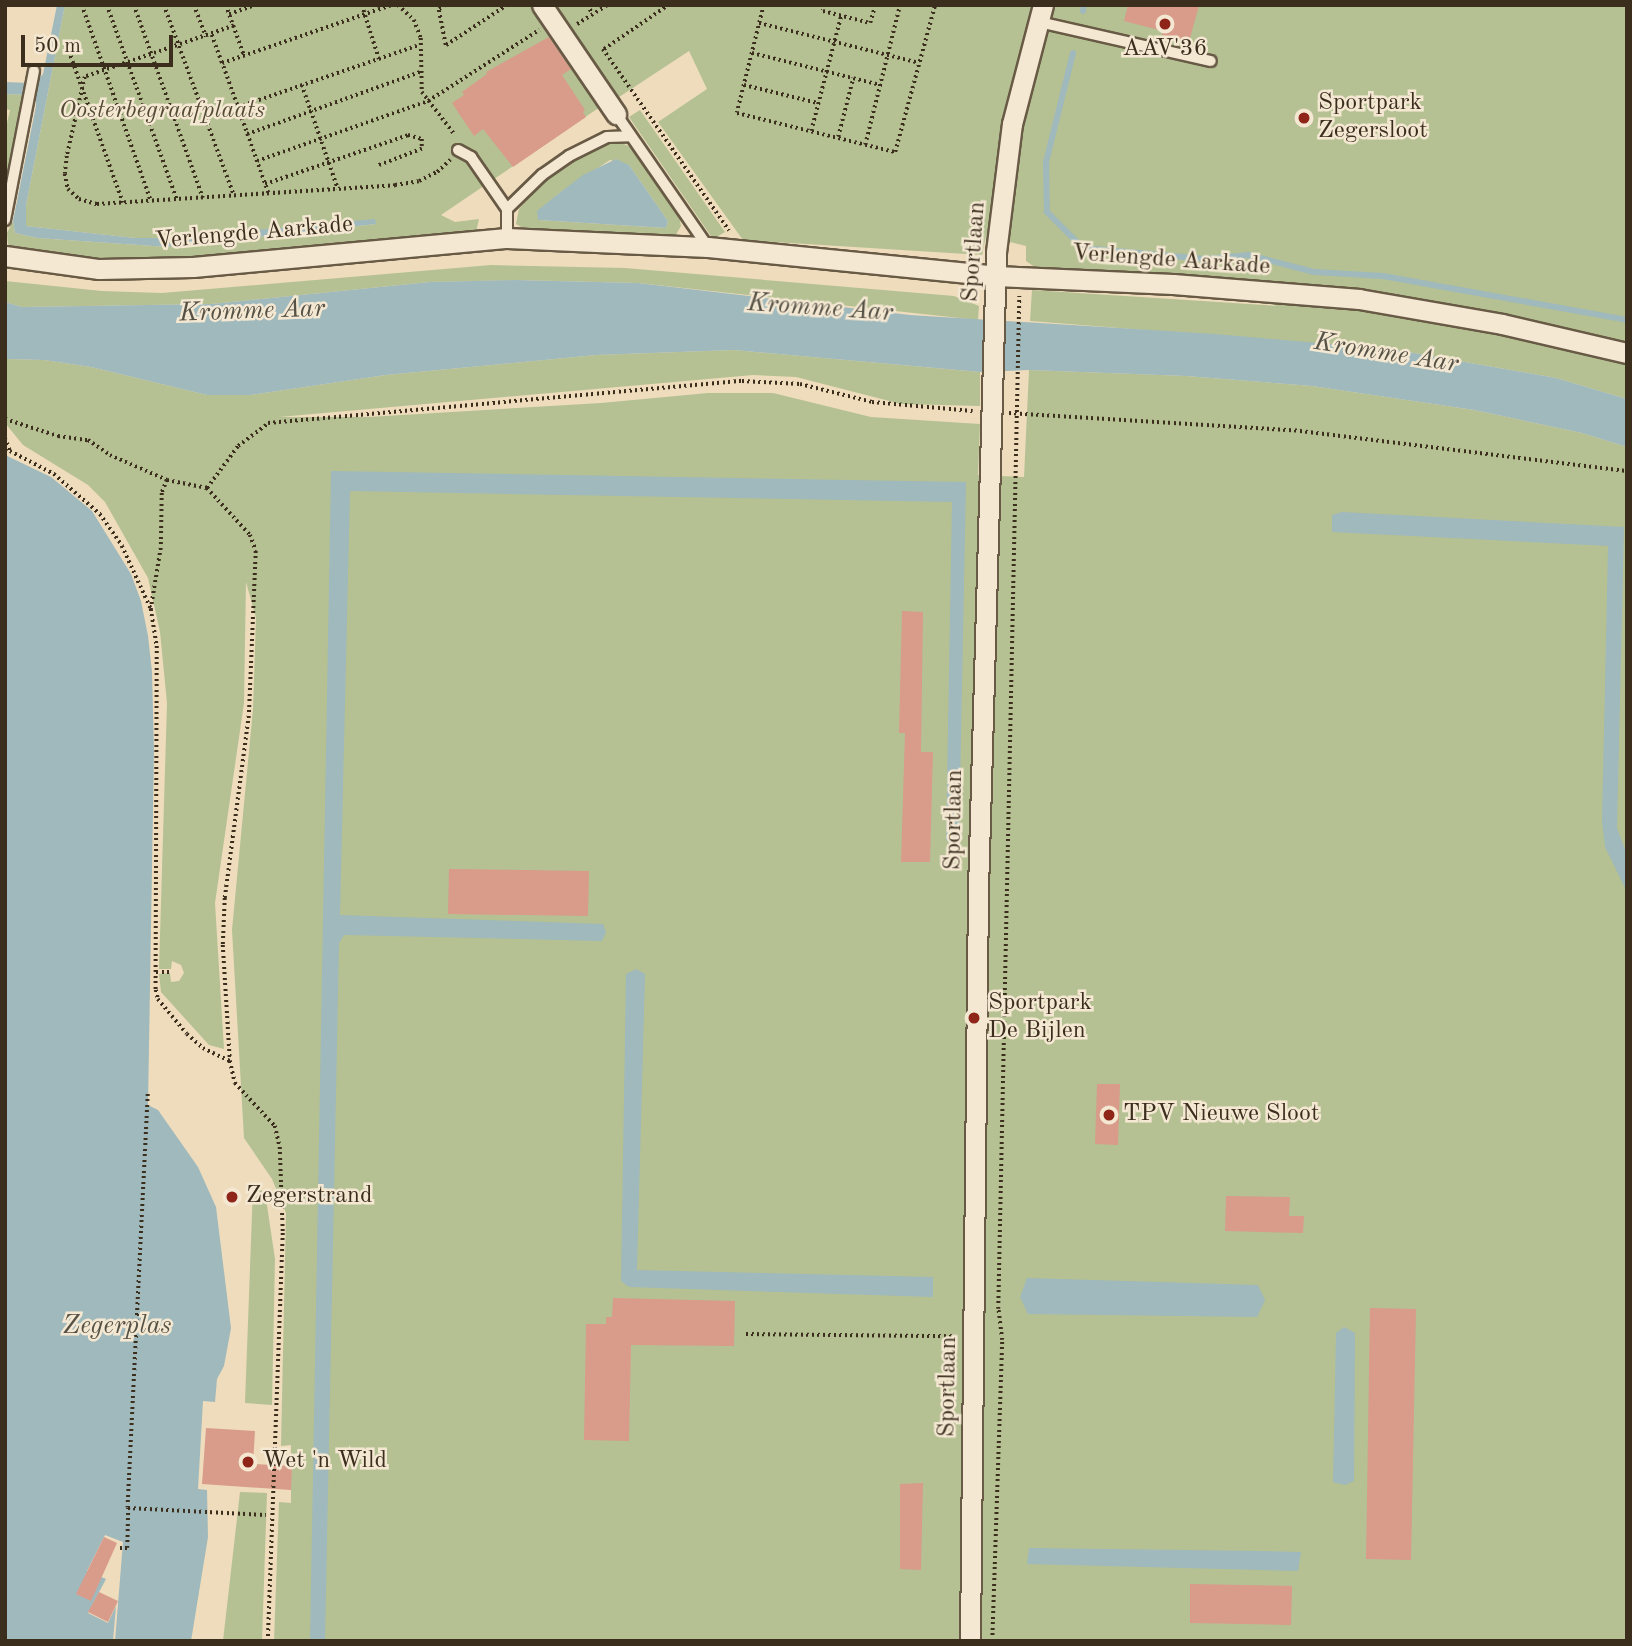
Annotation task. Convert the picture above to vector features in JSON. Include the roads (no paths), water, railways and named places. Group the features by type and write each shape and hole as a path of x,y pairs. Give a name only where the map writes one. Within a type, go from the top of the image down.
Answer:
{"street":[{"name":"Sportlaan","path":"970,1641 978,877 989,412 996,310 996,251 1012,124 1041,13"},
{"path":"551,20 616,114"},
{"name":"Verlengde Aarkade","path":"5,256 100,269 192,267 507,238 708,247 996,275 1173,284 1359,299 1502,324 1627,353"}],"lane":[{"path":"1041,13 1212,61"},
{"path":"5,220 34,71"},
{"path":"616,114 708,247"},
{"path":"507,209 542,175 569,156 607,137 630,135"},
{"path":"458,150 471,157 507,209 507,238"}],"water":[{"path":"57,5 65,5 26,205 26,226 135,238 167,238 375,219 376,224 168,247 37,238 15,233 13,221 36,106 35,83 43,74"},
{"path":"5,82 29,83 27,95 5,94"},
{"path":"616,159 629,165 668,221 666,228 538,220 537,211 558,194 583,175"},
{"name":"Kromme Aar","path":"515,280 638,283 910,315 1215,334 1397,350 1556,378 1627,399 1627,447 1582,433 1474,410 1312,386 1186,376 1029,370 980,372 734,350 596,355 386,375 250,395 207,395 91,367 44,360 5,359 5,302 22,307 212,304 430,282"},
{"name":"Zegerplas","path":"5,455 51,477 92,511 131,574 141,601 148,636 152,672 154,751 148,1105 158,1110 198,1167 216,1207 231,1328 224,1366 217,1379 215,1402 203,1401 198,1489 207,1490 208,1537 191,1641 115,1641 123,1542 105,1535 87,1571 106,1579 88,1613 108,1623 116,1606 113,1641 5,1641"},
{"path":"331,471 966,482 959,840 952,845 946,840 952,502 350,491 340,915 603,924 606,932 602,941 344,935 339,943 325,1641 310,1641"},
{"path":"1342,512 1624,527 1617,828 1627,855 1627,892 1605,847 1602,821 1608,546 1332,532 1332,515"},
{"path":"636,969 645,974 637,1270 933,1277 933,1297 629,1287 621,1281 626,974"},
{"path":"1027,1278 1258,1285 1265,1300 1257,1317 1028,1314 1020,1297"},
{"path":"1344,1327 1355,1333 1354,1481 1345,1485 1333,1482 1336,1333"},
{"path":"1029,1548 1301,1552 1298,1571 1027,1564"}],"waterway":[{"path":"1083,11 1084,5"},
{"path":"1073,53 1046,162 1047,212 1083,248 1206,259 1249,255 1314,272 1383,276 1627,320"}],"place":[{"name":"AAV'36","path":"1165,24"},
{"name":"Sportpark Zegersloot","path":"1304,118"},
{"name":"Sportpark De Bijlen","path":"974,1018"},
{"name":"TPV Nieuwe Sloot","path":"1109,1115"},
{"name":"Zegerstrand","path":"232,1197"},
{"name":"Wet 'n Wild","path":"248,1462"}],"park label":[{"name":"Oosterbegraafplaats","path":"162,112"}]}
